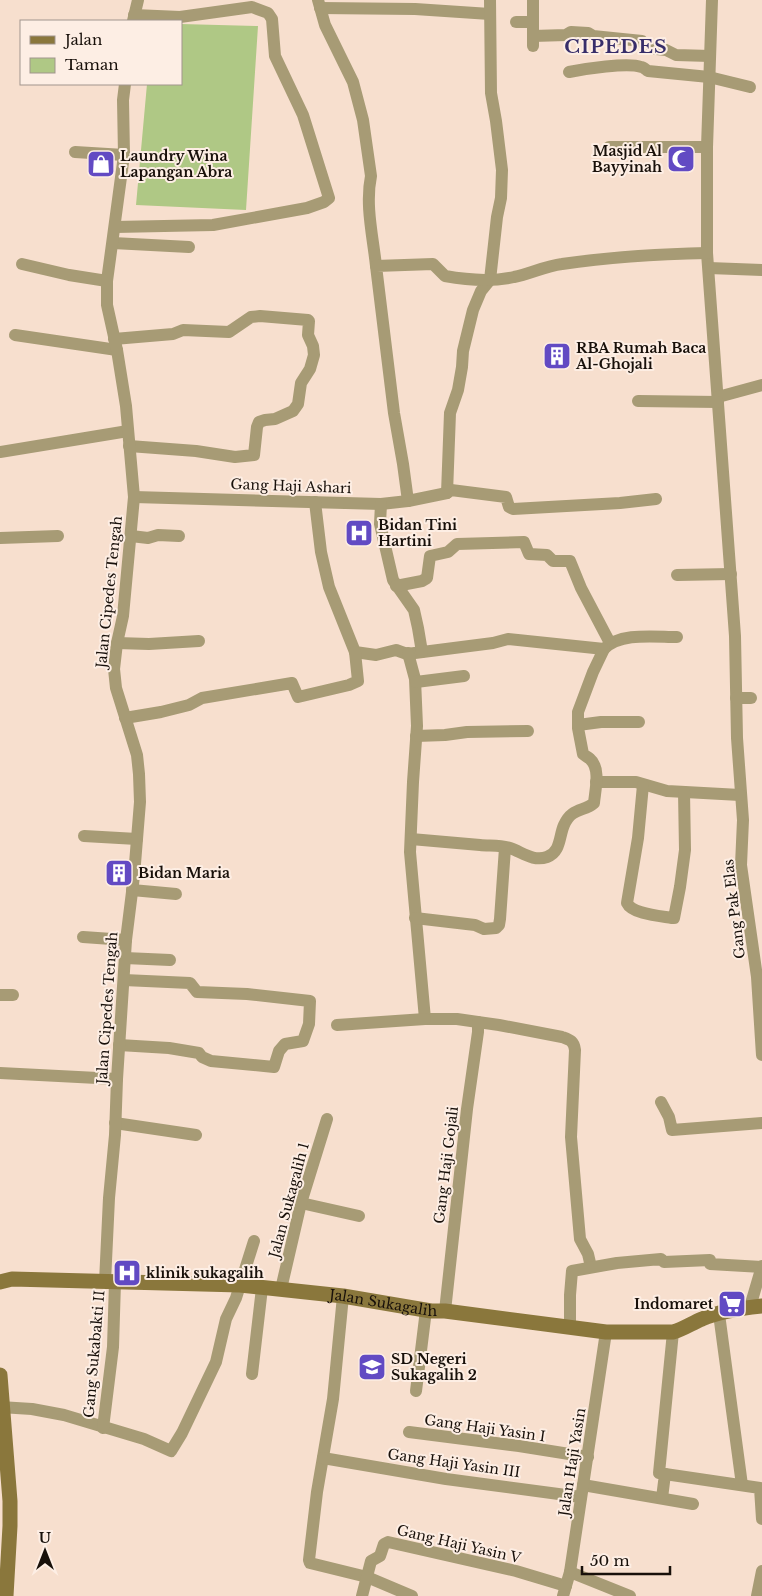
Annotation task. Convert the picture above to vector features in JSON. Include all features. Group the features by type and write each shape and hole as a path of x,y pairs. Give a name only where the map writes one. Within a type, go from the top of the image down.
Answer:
{"street":[{"path":"116,227 228,223 307,208 324,202 329,198 304,115 275,56 272,19 268,13 252,6 180,17 134,18 138,0"},
{"path":"447,493 448,425 451,406 458,390 463,351 473,310 481,290 490,280 501,198 502,170 492,93 490,0"},
{"path":"533,0 533,41 566,35 571,32 588,33 593,36 642,41 647,48 666,50 676,55 710,56"},
{"name":"Gang Pak Elas","path":"712,0 709,134 707,147 707,254 736,636 736,698 740,795 743,820 741,864 760,978 762,1055"},
{"path":"408,500 394,412 376,266 368,185 371,176 363,120 353,82 328,33 319,4 415,4 490,14"},
{"path":"516,22 533,22"},
{"path":"568,72 607,66 636,66 643,67 648,71 709,77 750,87"},
{"name":"Jalan Cipedes Tengah","path":"110,1282 109,1198 116,1123 126,940 140,802 137,755 116,688 114,669 123,616 134,497 126,406 107,305 107,281 116,227 124,155 123,100 125,85"},
{"path":"609,146 707,147"},
{"path":"76,152 124,155"},
{"path":"113,243 189,248"},
{"path":"376,266 433,264 445,276 490,280 516,277 547,266 651,255 707,254"},
{"path":"22,264 68,276 107,281"},
{"path":"709,268 762,270"},
{"path":"15,335 116,345 173,334 182,330 229,332 250,317 260,316 309,321 308,335 314,354 310,369 301,383 298,404 293,411 275,419 259,422 254,455 235,457 196,451 129,446"},
{"path":"638,401 718,400 762,385"},
{"path":"0,453 128,431"},
{"name":"Gang Haji Ashari","path":"134,497 380,504 447,493 451,490 506,497 508,505 512,509 656,499"},
{"path":"125,718 189,705 202,698 266,686 292,683 298,697 349,685 358,680 355,652 329,586 321,552 315,502"},
{"path":"380,504 380,524 393,580 414,610 422,652"},
{"path":"131,536 148,538 158,535 179,536"},
{"path":"0,538 58,536"},
{"path":"396,586 424,580 428,576 430,556 448,552 457,544 524,542 529,554 547,555 553,561 570,561 607,646"},
{"path":"677,575 731,574"},
{"path":"355,652 376,655 396,650 408,653 422,652 493,643 508,639 607,646 632,638 677,637"},
{"path":"117,643 199,642"},
{"path":"411,839 505,848 530,857 540,858 548,857 555,852 560,842 564,825 571,816 577,810 591,806 594,803 595,766 591,759 583,754 578,725 578,712 593,672 607,646"},
{"path":"408,653 416,682 416,736 411,839 415,918 425,1019"},
{"path":"416,682 464,676"},
{"path":"736,698 751,698"},
{"path":"578,725 606,722 639,722"},
{"path":"416,736 468,732 528,731"},
{"path":"596,782 636,782 644,786 652,786 668,791 740,795"},
{"path":"644,786 638,838 627,903 629,907 637,911 672,918 674,918 680,887 685,850 684,792"},
{"path":"84,836 137,839"},
{"path":"415,918 475,925 484,929 496,928 499,925 500,919 505,848"},
{"path":"132,890 176,894"},
{"path":"83,937 126,940"},
{"path":"125,958 170,960"},
{"path":"119,1045 169,1048 199,1053 202,1057 211,1061 274,1067 279,1051 284,1044 303,1041 309,1024 310,1001 247,994 197,992 190,983 124,980"},
{"path":"0,995 14,995"},
{"path":"337,1025 425,1019 457,1019 572,1040 575,1050 571,1137 580,1239 588,1254 590,1267"},
{"name":"Gang Haji Gojali","path":"445,1311 478,1022"},
{"path":"0,1073 117,1079"},
{"path":"661,1102 669,1117 672,1130 762,1123"},
{"name":"Jalan Sukagalih 1","path":"281,1289 301,1203 327,1119"},
{"path":"116,1123 196,1135"},
{"path":"301,1203 359,1216"},
{"path":"1,1407 32,1409 64,1415 144,1439 171,1451 216,1362 226,1319 240,1285 254,1241"},
{"path":"570,1327 571,1272 590,1267 662,1259 664,1262 710,1260 710,1264 762,1266 756,1307"},
{"name":"Jalan Sukagalih","path":"0,1282 12,1279 240,1285 343,1296 426,1310 606,1332 673,1332 703,1318 756,1307"},
{"name":"Gang Sukabakti II","path":"103,1428 109,1391 112,1347 110,1282"},
{"path":"252,1374 262,1288"},
{"path":"343,1296 333,1400 309,1560 310,1563 367,1577 412,1596"},
{"path":"416,1391 426,1310"},
{"path":"719,1314 742,1485"},
{"name":"Jalan Haji Yasin","path":"565,1591 570,1572 606,1332"},
{"path":"673,1332 659,1473 760,1488 762,1519"},
{"path":"0,1382 3,1468 10,1526 6,1596"},
{"name":"Gang Haji Yasin I","path":"408,1432 588,1457"},
{"name":"Gang Haji Yasin III","path":"323,1458 446,1479 662,1498 693,1504"},
{"path":"662,1498 665,1474"},
{"name":"Gang Haji Yasin V","path":"367,1577 371,1561 380,1556 384,1544 388,1542 516,1571 565,1591"},
{"path":"757,1596 762,1571"},
{"path":"570,1572 630,1596"},
{"path":"362,1596 367,1577"}],"green space":[{"path":"182,24 258,26 246,210 136,205 147,85 182,85"}],"place":[{"name":"Masjid Al Bayyinah","path":"681,159"},
{"name":"Laundry Wina Lapangan Abra","path":"101,164"},
{"name":"RBA Rumah Baca Al-Ghojali","path":"557,356"},
{"name":"Bidan Tini Hartini","path":"359,533"},
{"name":"Bidan Maria","path":"119,873"},
{"name":"klinik sukagalih","path":"127,1273"},
{"name":"Indomaret","path":"732,1304"},
{"name":"SD Negeri Sukagalih 2","path":"372,1367"}],"district":[{"name":"CIPEDES","path":"616,46"}]}
